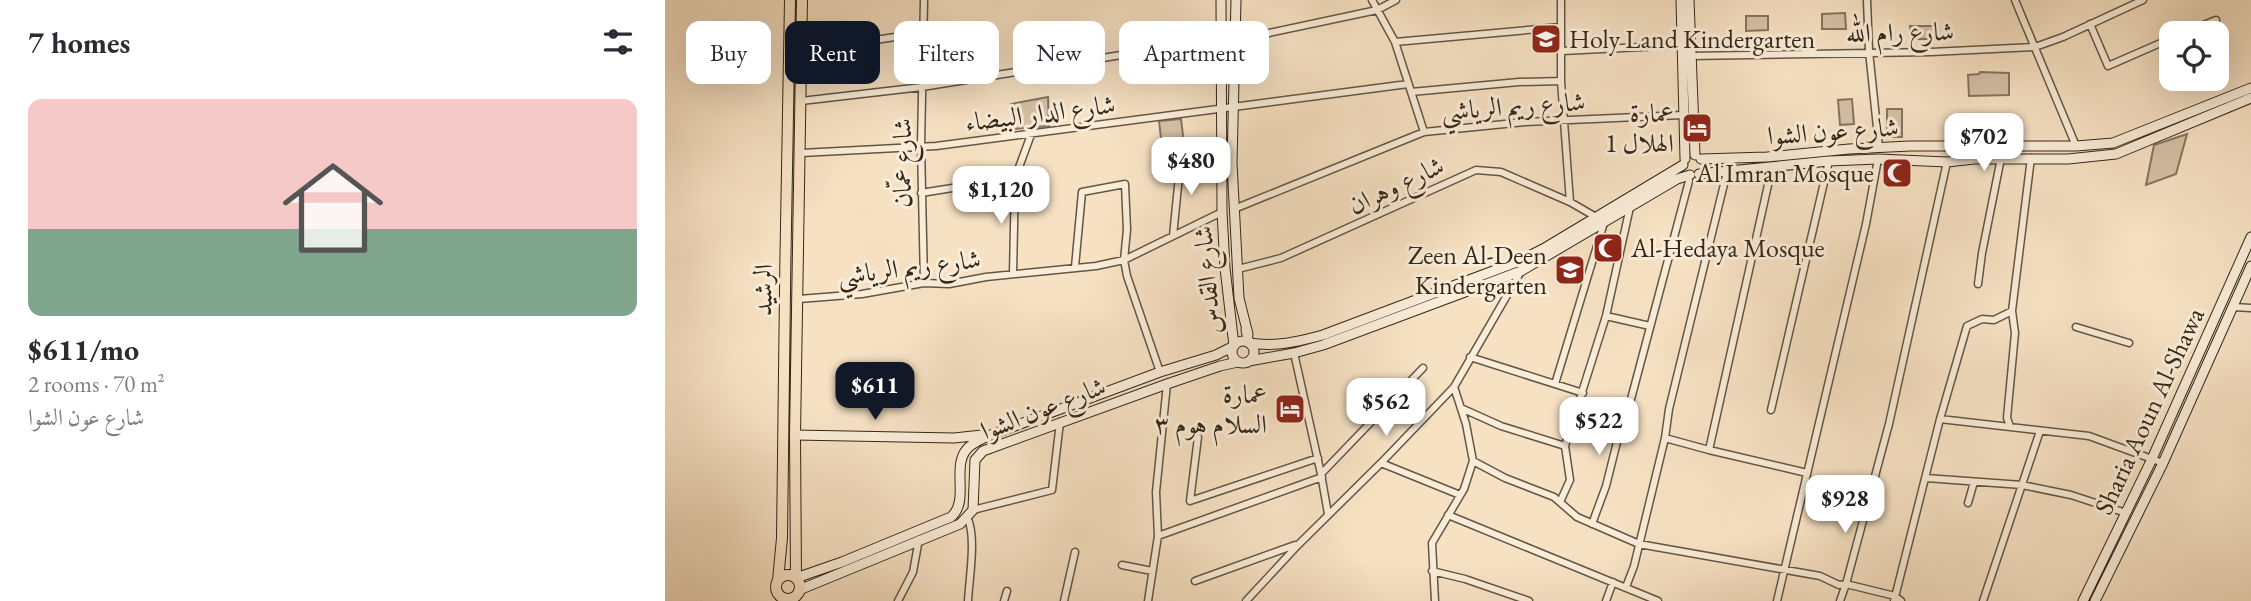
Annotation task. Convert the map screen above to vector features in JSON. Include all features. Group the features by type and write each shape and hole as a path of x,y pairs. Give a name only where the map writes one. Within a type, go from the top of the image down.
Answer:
{"main road":[{"name":"الرشيد","path":"778,580 782,538 790,0"},
{"name":"الرشيد","path":"802,0 802,21"},
{"name":"شارع القدس","path":"1221,0 1221,21"},
{"name":"شارع القدس","path":"1236,0 1236,21"},
{"path":"1681,0 1683,115 1691,160 1703,168 1692,177 1685,171 1691,160 1689,0"},
{"name":"الرشيد","path":"796,578 795,435 801,84"},
{"name":"شارع القدس","path":"1220,84 1222,212 1234,346"},
{"name":"شارع القدس","path":"1235,84 1234,209 1240,298 1249,343"},
{"name":"شارع عون الشوا","path":"1249,361 1294,354 1323,345 1521,271 1691,160 1767,157 1879,147 2076,146 2113,143 2251,88"},
{"name":"شارع عون الشوا","path":"1249,343 1289,344 1323,335 1517,262 1630,207 1677,178 1829,161 1878,159 1947,162 2001,158 2068,159 2116,154 2251,98"},
{"name":"Sharia Aoun Al-Shawa","path":"2083,601 2153,458 2251,237"},
{"name":"Sharia Aoun Al-Shawa","path":"2095,601 2163,463 2251,267"},
{"name":"شارع القدس","path":"1246,330 1260,345"},
{"path":"1221,353 1233,333"},
{"path":"1239,342 1249,343 1254,352 1249,361 1238,362 1232,354 1234,346 1239,342"},
{"name":"شارع عون الشوا","path":"962,460 969,447 996,433 1160,372 1221,353 1234,346"},
{"name":"شارع عون الشوا","path":"796,578 960,524 970,514 975,460 979,454 996,445 1167,384 1238,362"},
{"name":"شارع عون الشوا","path":"795,435 954,438 996,433"},
{"name":"شارع عون الشوا","path":"797,596 918,536 957,511 962,460 959,444 954,438"},
{"path":"786,575 796,578 800,583 797,596 786,599 778,597 778,580 786,575"}],"street":[{"name":"شارع عمّان","path":"923,21 924,0"},
{"path":"1372,0 1395,42 1424,132"},
{"path":"1269,33 1377,10 1396,0"},
{"path":"1561,0 1560,81 1570,202"},
{"path":"1867,0 1869,51 1879,147"},
{"path":"2015,0 2076,146"},
{"name":"شارع رام الله","path":"1690,56 1931,52 2035,47 2143,0"},
{"path":"2090,24 2108,66 2159,44"},
{"path":"1395,42 1561,27"},
{"path":"1562,51 1682,45"},
{"path":"801,101 922,86 1119,55"},
{"path":"1411,92 1560,81"},
{"name":"شارع الدار البيضاء","path":"801,153 936,146 1408,84"},
{"name":"شارع عمّان","path":"922,86 924,283"},
{"name":"شارع ريم الرياشي","path":"1234,209 1424,132 1485,125 1683,115"},
{"path":"1013,274 1015,178 1032,132"},
{"path":"1978,284 2001,158"},
{"path":"2010,425 2007,418 2015,333 2012,311 2031,158"},
{"path":"1777,601 1863,237 1878,159"},
{"path":"1771,410 1829,161"},
{"path":"1840,601 1889,424 1947,162"},
{"path":"1709,450 1772,167"},
{"path":"1174,236 1179,176 1221,170"},
{"name":"شارع وهران","path":"1238,269 1281,258 1476,170 1501,172 1570,202 1600,220"},
{"path":"1626,587 1665,438 1669,409 1727,172"},
{"path":"1592,524 1606,486 1692,177"},
{"path":"921,192 1015,178"},
{"path":"1075,267 1082,192 1125,184 1124,260 1140,318 1160,372"},
{"path":"1560,502 1570,480 1565,446 1606,316 1630,207"},
{"name":"شارع ريم الرياشي","path":"799,299 1096,266 1124,260 1222,212"},
{"path":"1555,384 1600,220"},
{"path":"1246,601 1454,387 1521,271"},
{"path":"2233,307 2251,309"},
{"path":"1473,461 1505,478 1554,497 1577,517 1639,544 1783,568 1897,599 1940,419 1967,326 1982,319 1994,320 2012,311"},
{"path":"1606,316 1650,327"},
{"path":"2076,327 2129,343"},
{"path":"1294,354 1322,475 1328,514"},
{"path":"1470,357 1583,393"},
{"path":"1158,536 1322,475 1423,368"},
{"path":"1148,601 1158,536 1156,492 1167,384"},
{"path":"1435,601 1432,543 1470,477 1473,461 1454,387"},
{"path":"1461,408 1501,426 1565,446"},
{"path":"1940,419 2089,436 2163,463"},
{"path":"968,601 970,514 1052,490 1060,422"},
{"path":"1983,601 2040,432"},
{"path":"1198,437 1190,501 1318,458"},
{"path":"1665,438 1807,472"},
{"path":"1381,463 1460,495"},
{"path":"1926,478 2022,485 2071,495 2126,513"},
{"path":"1968,503 1974,482"},
{"path":"1448,514 1658,601"},
{"path":"898,601 913,572 918,536"},
{"path":"1195,581 1298,545"},
{"path":"1065,601 1075,552"},
{"path":"1122,565 1152,571"},
{"path":"1432,571 1465,579 1529,601"},
{"path":"1606,601 1613,582"},
{"path":"1004,601 1007,591"}],"shaded area":[{"path":"1845,13 1846,29 1822,29 1822,14"},
{"path":"1746,16 1768,16 1768,30 1746,31"},
{"path":"1910,26 1935,26 1935,39 1911,39"},
{"path":"1980,72 2009,73 2009,95 1969,96 1968,75"},
{"path":"1048,97 1049,126 1014,129 1011,104"},
{"path":"1852,99 1854,124 1840,125 1838,100"},
{"path":"1887,109 1902,109 1902,137 1887,137"},
{"path":"1181,119 1185,152 1163,155 1159,121"},
{"path":"2187,134 2176,174 2146,185 2154,145"}],"place":[{"name":"Holy Land Kindergarten","path":"1546,39"},
{"name":"عمارة الهلال 1","path":"1697,128"},
{"name":"Al Imran Mosque","path":"1897,173"},
{"name":"Al-Hedaya Mosque","path":"1608,248"},
{"name":"Zeen Al-Deen Kindergarten","path":"1570,270"},
{"name":"عمارة السلام هوم ٣","path":"1290,409"}]}
